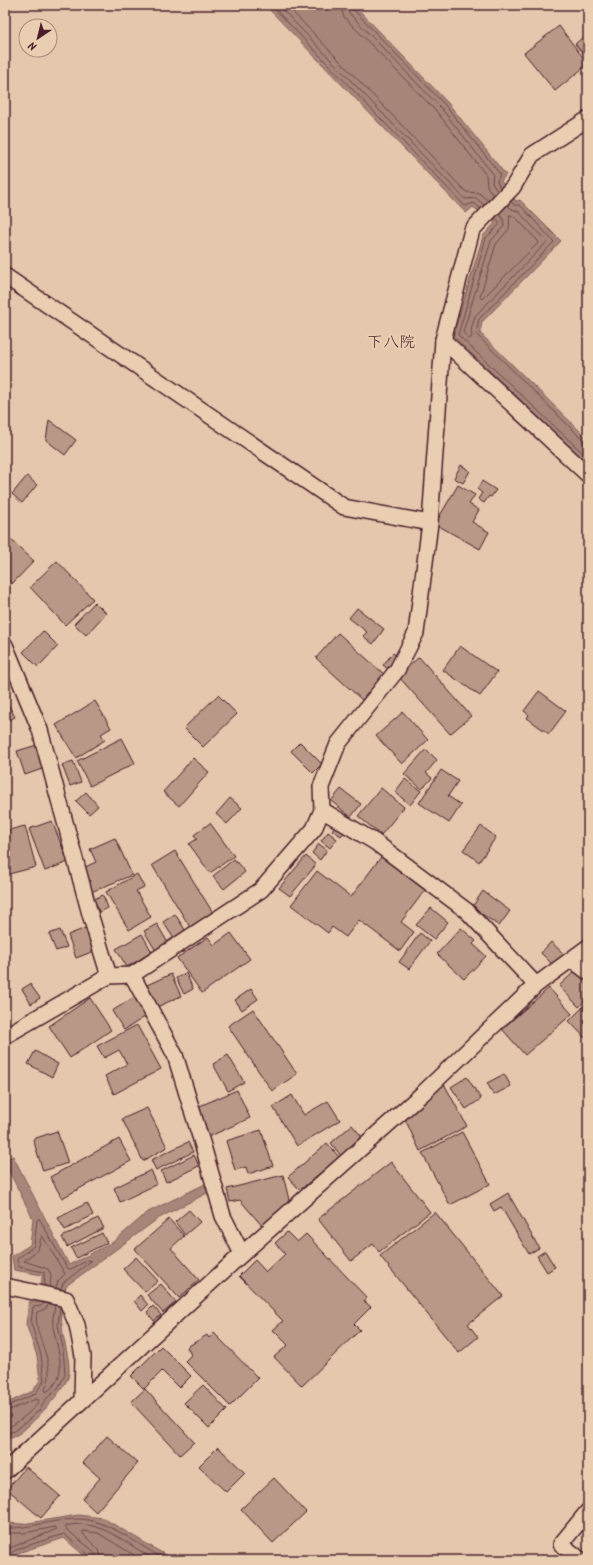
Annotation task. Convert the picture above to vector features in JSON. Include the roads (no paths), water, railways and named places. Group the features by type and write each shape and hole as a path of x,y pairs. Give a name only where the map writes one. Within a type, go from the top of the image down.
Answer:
{"street":[{"path":"5,1036 109,976 132,975 261,890 314,829 322,810 321,787 338,744 397,670 416,633 430,523 443,340 472,230 513,187 532,154 588,119"},
{"path":"5,276 344,507 430,523"},
{"path":"443,340 588,475"},
{"path":"5,645 40,730 90,914 109,976"},
{"path":"322,810 376,842 467,911 536,986"},
{"path":"5,1471 242,1254 422,1094 536,986 588,947"},
{"path":"572,960 588,972"},
{"path":"132,975 175,1055 204,1146 223,1216 242,1254"},
{"path":"5,1286 66,1299 77,1325 83,1356 82,1399"},
{"path":"581,1560 561,1544 588,1511"}],"water":[{"path":"265,5 354,5 448,103 506,175 501,181 516,201 520,200 561,241 482,322 480,333 588,439 588,464 453,336 483,236 495,223 473,207 466,213"},
{"path":"13,1156 69,1265 113,1242 148,1212 207,1183 209,1192 159,1218 66,1286 62,1306 62,1320 69,1374 67,1380 47,1407 23,1431 12,1437 5,1438 5,1404 33,1391 40,1380 37,1356 26,1324 29,1302 41,1302 42,1275 14,1270 12,1256 30,1245 33,1219 5,1163 5,1160"},
{"path":"78,1515 103,1518 174,1560 89,1560 64,1538 21,1552 5,1560 5,1523 22,1524"}],"district":[{"name":"下八院","path":"391,342"}]}
